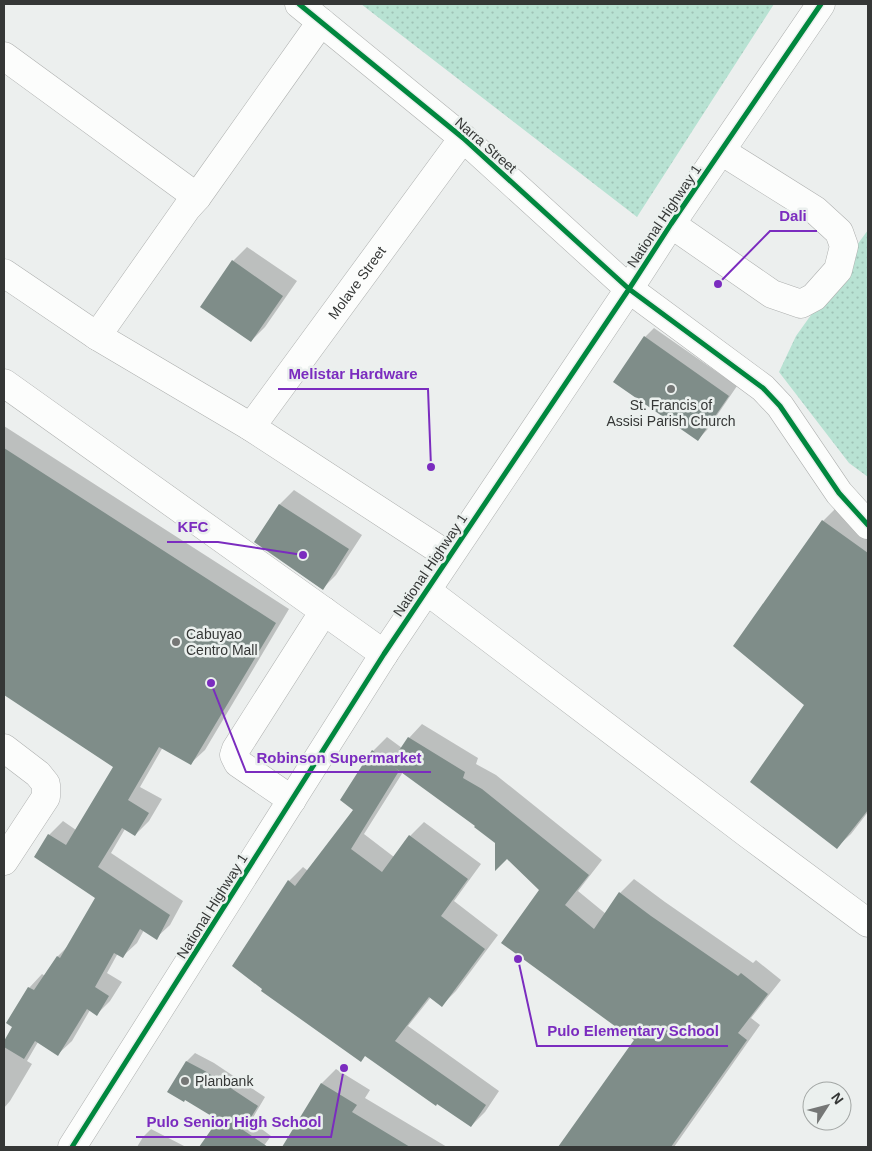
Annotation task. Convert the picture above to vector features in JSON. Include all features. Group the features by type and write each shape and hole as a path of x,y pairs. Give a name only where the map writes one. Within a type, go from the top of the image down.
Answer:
{"main road":[{"name":"Narra Street","path":"299,4 463,138 629,289 763,388 780,406 839,493 868,525"},
{"name":"National Highway 1","path":"72,1147 384,654 671,224 821,4"},
{"path":"97,336 321,22"},
{"path":"4,56 198,197"},
{"name":"Molave Street","path":"251,427 463,138"},
{"path":"671,224 772,294 791,302 801,304 814,297 838,270 844,246 839,232 815,210 721,151"},
{"path":"4,273 97,336 251,427 449,556"},
{"path":"4,383 384,654"},
{"path":"426,590 744,831 868,922"},
{"path":"292,800 238,763 234,755 324,611"},
{"path":"4,748 38,774 46,784 46,797 5,854"}],"green space":[{"path":"361,4 774,4 637,217"},
{"path":"868,230 868,477 849,463 779,372 796,336"}],"building":[{"path":"232,260 283,296 251,342 200,307"},
{"name":"St. Francis of Assisi Parish Church","path":"644,336 729,396 698,441 613,382"},
{"path":"4,448 276,623 191,765 159,747 128,800 149,813 135,836 122,828 98,867 170,915 157,940 140,929 123,958 114,953 95,987 109,996 97,1016 87,1009 58,1056 35,1041 24,1059 4,1047 4,1041 12,1027 6,1023 28,987 34,990 57,956 60,958 95,898 34,857 48,834 66,845 113,767 4,695"},
{"path":"279,504 349,549 323,590 254,542"},
{"path":"822,520 868,553 868,810 837,849 750,782 804,705 733,646"},
{"path":"408,737 465,772 463,778 482,789 589,875 565,905 594,929 619,892 738,976 741,973 768,994 738,1033 747,1040 671,1147 558,1147 634,1040 501,943 539,890 507,859 495,871 495,843 475,826 394,767 399,771 351,849 382,872 409,835 468,879 441,916 485,949 442,1007 429,997 395,1041 486,1105 471,1127 437,1104 436,1106 365,1056 361,1062 261,991 262,989 232,966 288,880 295,886 353,810 340,800 372,750 390,764"},
{"path":"186,1061 205,1071 258,1106 243,1130 268,1147 199,1147 218,1120 185,1100 184,1102 167,1092"},
{"path":"321,1083 357,1105 352,1112 410,1147 282,1147"}],"cycle path":[{"path":"299,4 463,138 629,289 763,388 780,406 839,493 868,525"},
{"path":"72,1147 384,654 671,224 821,4"}],"place":[{"name":"Dali","path":"718,284"},
{"name":"St. Francis of Assisi Parish Church","path":"671,389"},
{"name":"Melistar Hardware","path":"431,467"},
{"name":"KFC","path":"303,555"},
{"name":"Cabuyao Centro Mall","path":"176,642"},
{"name":"Robinson Supermarket","path":"211,683"},
{"name":"Pulo Elementary School","path":"518,959"},
{"name":"Pulo Senior High School","path":"344,1068"},
{"name":"Planbank","path":"185,1081"}]}
